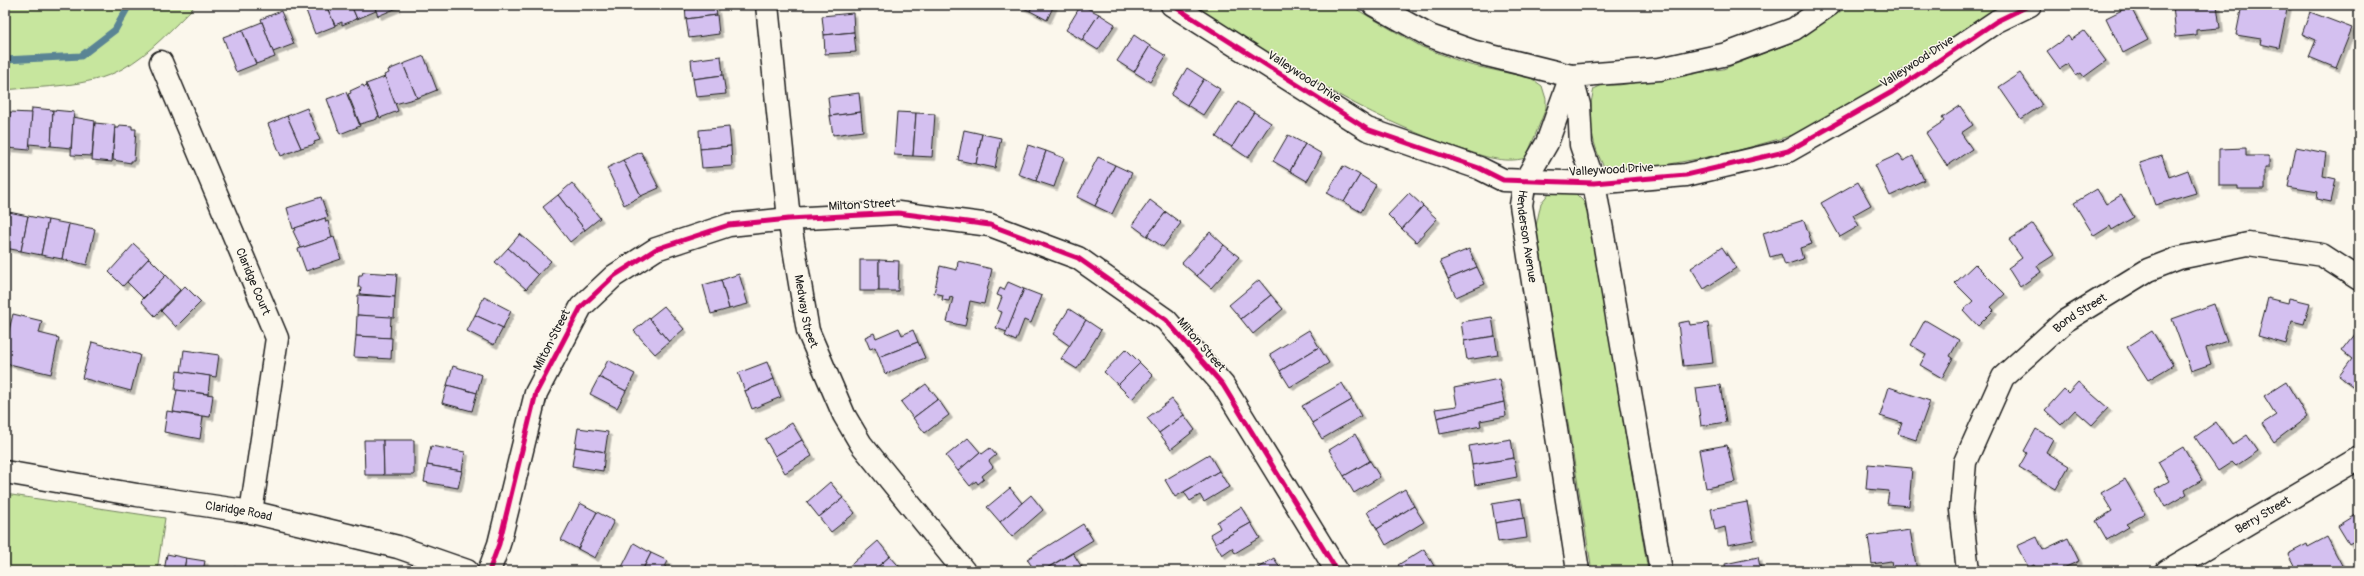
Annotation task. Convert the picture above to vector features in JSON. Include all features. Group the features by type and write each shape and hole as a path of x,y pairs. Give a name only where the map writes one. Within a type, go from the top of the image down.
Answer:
{"street":[{"name":"Medway Street","path":"767,5 789,219 808,332 844,415 861,444 964,571"},
{"name":"Valleywood Drive","path":"1172,5 1366,129 1479,168 1503,180 1594,183 1686,175 1788,151 1892,92 1997,21 2030,5"},
{"path":"1374,5 1430,36 1475,52 1570,76 1660,69 1727,54 1794,29 1829,5"},
{"name":"Claridge Court","path":"161,62 277,338 251,512"},
{"name":"Henderson Avenue","path":"1570,76 1547,143 1525,181 1521,205 1577,571"},
{"path":"1570,76 1579,105 1581,145 1594,183 1661,571"},
{"name":"Milton Street","path":"489,571 499,544 536,393 581,307 614,276 656,249 729,225 789,219 898,213 990,225 1078,258 1166,320 1223,385 1337,571"},
{"name":"Bond Street","path":"1968,571 1961,510 1965,462 2003,377 2065,321 2148,270 2179,258 2248,244 2322,255 2359,279"},
{"name":"Berry Street","path":"2167,571 2359,458"},
{"name":"Claridge Road","path":"5,472 137,495 251,512 398,547 467,571"}],"green space":[{"path":"5,5 196,5 161,40 142,56 122,69 109,75 80,83 5,90"},
{"path":"1191,5 1349,5 1422,47 1470,65 1531,78 1542,86 1546,99 1546,108 1526,158 1518,160 1501,160 1477,154 1425,136 1356,104 1322,86"},
{"path":"1851,5 2010,5 1888,84 1804,132 1729,153 1654,167 1614,168 1603,165 1591,128 1591,108 1594,89 1602,85 1619,85 1723,69 1785,45"},
{"path":"1550,192 1575,193 1583,201 1589,215 1648,571 1592,571 1536,226 1541,203"},
{"path":"5,494 165,518 157,571 5,571"}],"building":[{"path":"304,5 326,5 335,26 315,34"},
{"path":"326,5 351,5 357,19 342,25 342,22 335,25"},
{"path":"351,5 374,5 376,11 357,19"},
{"path":"374,5 396,5 397,8 378,16"},
{"path":"685,5 715,5 717,15 686,19"},
{"path":"1017,5 1033,5 1030,11"},
{"path":"1033,5 1054,5 1047,20 1030,11"},
{"path":"1081,5 1099,14 1082,40 1066,30"},
{"path":"2173,5 2217,5 2220,28 2196,30 2196,35 2176,37"},
{"path":"2242,5 2288,5 2279,48 2260,44 2261,39 2236,35"},
{"path":"2130,6 2148,40 2123,53 2106,18"},
{"path":"281,11 294,44 273,52 261,19"},
{"path":"2310,12 2352,28 2336,68 2309,57 2316,40 2302,34"},
{"path":"853,13 854,32 824,35 822,16"},
{"path":"1099,14 1115,24 1098,50 1082,40"},
{"path":"717,15 719,34 689,38 686,19"},
{"path":"262,22 275,57 256,64 242,30"},
{"path":"242,30 256,64 236,72 223,37"},
{"path":"2084,31 2106,61 2084,77 2081,73 2076,76 2068,64 2060,69 2047,51 2068,36 2071,40"},
{"path":"854,32 856,52 825,54 824,35"},
{"path":"1134,35 1150,46 1134,72 1117,61"},
{"path":"1150,46 1166,56 1150,82 1134,72"},
{"path":"424,56 437,90 417,98 403,64"},
{"path":"721,56 723,75 693,79 691,60"},
{"path":"403,64 417,98 395,104 384,75 389,73 388,70"},
{"path":"1187,68 1204,79 1187,105 1171,95"},
{"path":"2020,73 2042,105 2021,119 1999,87"},
{"path":"723,75 726,94 696,97 693,79"},
{"path":"385,77 398,111 380,118 366,84"},
{"path":"1204,79 1220,89 1203,115 1187,105"},
{"path":"363,85 364,87 367,86 379,116 377,119 360,124 348,94 351,93 350,91"},
{"path":"346,92 360,126 340,134 327,99"},
{"path":"859,93 861,112 830,116 828,97"},
{"path":"1238,102 1254,112 1232,147 1216,137"},
{"path":"1960,106 1973,125 1961,133 1972,149 1947,166 1926,133 1944,121 1942,118"},
{"path":"32,108 53,110 51,146 29,144"},
{"path":"307,108 320,140 314,142 315,144 301,148 287,116"},
{"path":"53,110 74,112 71,148 51,146"},
{"path":"10,112 32,113 29,150 7,148"},
{"path":"861,112 863,131 833,135 830,116"},
{"path":"897,112 916,113 913,156 894,155"},
{"path":"1254,112 1271,123 1248,158 1232,147"},
{"path":"916,113 935,114 932,157 913,156"},
{"path":"5,116 10,117 7,153 5,153"},
{"path":"287,116 301,148 281,156 268,124"},
{"path":"73,117 95,121 92,156 71,155"},
{"path":"95,123 115,125 112,162 92,160"},
{"path":"119,125 132,126 132,129 136,129 134,161 131,161 131,163 113,160 115,128 119,128"},
{"path":"729,127 731,146 700,149 699,130"},
{"path":"964,130 982,134 976,164 958,160"},
{"path":"982,134 1001,138 995,168 976,164"},
{"path":"1288,135 1305,144 1290,171 1273,161"},
{"path":"1305,144 1322,154 1307,181 1290,171"},
{"path":"1028,145 1046,151 1036,181 1018,174"},
{"path":"731,146 732,166 702,168 700,149"},
{"path":"2296,147 2326,153 2323,176 2336,179 2331,202 2317,199 2318,192 2288,187"},
{"path":"2246,148 2246,156 2269,156 2269,168 2265,168 2265,189 2238,189 2238,186 2219,186 2219,149"},
{"path":"1046,151 1064,158 1054,187 1036,181"},
{"path":"641,152 659,188 641,196 623,160"},
{"path":"1899,154 1903,161 1913,156 1924,180 1890,196 1875,165"},
{"path":"2162,156 2169,177 2188,170 2196,193 2155,205 2140,163"},
{"path":"1098,157 1115,165 1095,206 1077,197"},
{"path":"623,160 641,196 624,205 607,168"},
{"path":"1115,165 1132,173 1112,214 1095,206"},
{"path":"1343,166 1360,175 1344,202 1327,193"},
{"path":"1360,175 1376,185 1361,212 1344,202"},
{"path":"1858,182 1871,205 1853,215 1859,226 1840,237 1821,203"},
{"path":"572,183 600,218 585,230 558,195"},
{"path":"2097,189 2106,204 2121,195 2134,217 2112,230 2110,226 2094,236 2074,203"},
{"path":"1409,193 1423,206 1402,229 1388,215"},
{"path":"558,195 585,230 570,242 543,207"},
{"path":"321,197 328,217 293,229 287,208"},
{"path":"1150,200 1166,212 1147,236 1132,225"},
{"path":"1423,206 1437,219 1416,242 1402,229"},
{"path":"5,211 9,212 5,233"},
{"path":"9,212 28,216 21,251 5,248 5,233"},
{"path":"1166,212 1181,223 1163,247 1147,236"},
{"path":"28,216 48,220 41,255 21,251"},
{"path":"325,218 326,222 328,221 332,238 301,248 293,231 296,230 295,228"},
{"path":"48,220 69,224 62,259 41,255"},
{"path":"1804,220 1812,244 1800,248 1803,259 1785,265 1781,254 1770,257 1763,233"},
{"path":"69,224 95,229 87,265 62,259"},
{"path":"2033,224 2054,255 2037,266 2041,272 2020,287 2008,268 2022,258 2009,240"},
{"path":"1210,232 1224,245 1197,276 1182,263"},
{"path":"520,234 551,261 538,275 508,248"},
{"path":"334,237 341,259 306,271 298,249"},
{"path":"134,244 149,258 123,286 109,272"},
{"path":"1224,245 1239,257 1211,288 1197,276"},
{"path":"1722,247 1736,268 1704,289 1691,268"},
{"path":"508,248 538,275 526,289 495,262"},
{"path":"1469,249 1477,267 1448,279 1440,261"},
{"path":"149,258 166,275 143,298 127,282"},
{"path":"860,260 879,260 879,291 860,291"},
{"path":"879,260 899,261 898,291 879,291"},
{"path":"958,261 992,269 984,304 970,301 965,326 947,322 953,298 950,297 949,301 942,300 943,295 934,293 940,266 957,270"},
{"path":"1975,264 2005,294 1991,307 1994,310 1978,326 1963,310 1973,301 1955,283"},
{"path":"1477,267 1485,284 1456,297 1448,279"},
{"path":"363,272 397,274 395,297 360,294 361,287 358,287 359,275 362,275"},
{"path":"739,274 748,304 729,309 721,280"},
{"path":"166,275 180,290 155,316 141,301"},
{"path":"721,280 729,309 711,314 703,285"},
{"path":"1259,280 1271,295 1241,319 1229,305"},
{"path":"1008,282 1024,289 1007,332 996,328 1002,312 997,310 1002,297 997,295 1000,288 1004,290"},
{"path":"185,286 201,302 176,327 161,311"},
{"path":"1024,289 1042,296 1031,323 1024,320 1016,341 1005,336"},
{"path":"358,295 395,297 394,318 357,315"},
{"path":"1271,295 1283,309 1253,334 1241,319"},
{"path":"484,297 511,311 503,328 475,315"},
{"path":"2268,298 2288,303 2289,298 2310,303 2304,324 2292,321 2286,344 2258,336"},
{"path":"2214,304 2227,341 2206,348 2211,364 2191,371 2172,319"},
{"path":"664,306 684,329 669,342 649,318"},
{"path":"1069,309 1086,320 1070,346 1053,334"},
{"path":"13,314 42,321 39,333 59,338 51,374 5,363 5,346"},
{"path":"357,315 391,317 390,338 356,336"},
{"path":"475,315 503,328 494,345 467,331"},
{"path":"1492,317 1495,336 1464,341 1461,322"},
{"path":"649,318 669,342 655,354 634,331"},
{"path":"1086,320 1101,330 1077,369 1061,359"},
{"path":"1925,320 1959,340 1950,356 1953,358 1942,378 1920,365 1926,354 1911,345"},
{"path":"1689,321 1690,325 1708,323 1713,363 1683,366 1678,323"},
{"path":"899,328 902,335 913,330 918,342 879,357 875,347 870,349 865,337 874,333 876,338"},
{"path":"1309,330 1319,347 1280,371 1270,354"},
{"path":"2152,331 2173,365 2148,380 2127,347"},
{"path":"2356,333 2359,336 2359,391 2339,376 2352,359 2342,351"},
{"path":"356,336 392,338 391,359 354,357"},
{"path":"1495,336 1498,355 1467,360 1464,341"},
{"path":"92,342 140,355 131,391 82,378"},
{"path":"918,342 925,358 885,374 879,357"},
{"path":"1319,347 1329,363 1290,387 1280,371"},
{"path":"1126,349 1140,363 1118,385 1104,372"},
{"path":"184,350 219,355 216,377 181,372"},
{"path":"608,360 635,374 626,391 599,377"},
{"path":"767,362 774,379 745,391 738,373"},
{"path":"1140,363 1153,376 1132,399 1118,385"},
{"path":"453,366 482,375 477,393 447,385"},
{"path":"177,371 210,376 208,394 175,390"},
{"path":"599,377 626,391 617,408 590,394"},
{"path":"774,379 781,397 752,409 745,391"},
{"path":"1499,379 1504,402 1437,418 1435,409 1457,406 1454,388"},
{"path":"2078,382 2108,408 2092,425 2075,410 2061,425 2045,410 2064,389 2068,393"},
{"path":"2286,382 2307,417 2274,442 2262,424 2276,415 2264,396"},
{"path":"1342,383 1352,400 1312,423 1302,406"},
{"path":"926,384 938,399 913,418 901,402"},
{"path":"447,385 477,393 472,411 442,403"},
{"path":"1720,385 1726,422 1701,426 1696,388"},
{"path":"1889,387 1930,401 1916,440 1898,434 1902,423 1880,416"},
{"path":"177,390 213,395 210,417 173,412"},
{"path":"938,399 949,415 925,433 913,418"},
{"path":"1172,399 1184,415 1159,433 1147,418"},
{"path":"1352,400 1361,416 1322,439 1312,423"},
{"path":"1504,402 1506,416 1480,421 1481,426 1440,434 1437,418"},
{"path":"167,411 203,417 200,439 164,432"},
{"path":"1184,415 1195,430 1171,449 1159,433"},
{"path":"2216,422 2232,445 2247,435 2258,451 2236,466 2232,462 2218,471 2195,437"},
{"path":"792,423 802,440 775,456 765,439"},
{"path":"578,428 608,432 605,452 575,447"},
{"path":"2036,429 2053,439 2046,452 2069,466 2056,489 2019,467 2027,453 2024,451"},
{"path":"1355,434 1370,461 1344,476 1329,450"},
{"path":"968,438 980,452 958,471 946,456"},
{"path":"1511,439 1514,458 1472,465 1469,446"},
{"path":"364,440 383,440 384,475 365,475"},
{"path":"383,440 414,440 414,475 384,475"},
{"path":"802,440 812,456 785,473 775,456"},
{"path":"1727,445 1735,482 1706,488 1699,450"},
{"path":"431,446 465,452 462,471 427,465"},
{"path":"575,447 605,452 603,471 572,466"},
{"path":"2183,447 2202,480 2185,490 2187,494 2165,507 2155,489 2169,481 2158,462"},
{"path":"990,448 996,455 989,461 993,467 982,476 984,479 978,484 976,481 970,486 958,471 980,452 982,454"},
{"path":"1209,454 1219,471 1175,497 1165,480"},
{"path":"1514,458 1517,477 1475,485 1472,465"},
{"path":"1370,461 1380,477 1354,493 1344,476"},
{"path":"1868,464 1912,468 1909,506 1887,504 1889,491 1866,489"},
{"path":"427,465 462,471 458,488 424,482"},
{"path":"1219,471 1229,487 1204,502 1200,495 1190,501 1184,492"},
{"path":"2125,479 2145,514 2126,524 2129,527 2107,540 2096,521 2112,511 2101,493"},
{"path":"830,482 843,498 819,517 807,502"},
{"path":"1010,488 1022,503 1000,522 987,507"},
{"path":"1405,489 1414,506 1377,529 1367,512"},
{"path":"1031,495 1043,510 1012,537 1000,522"},
{"path":"843,498 855,513 831,532 819,517"},
{"path":"1521,499 1524,518 1495,523 1492,504"},
{"path":"1747,502 1754,540 1728,545 1725,527 1715,530 1711,509"},
{"path":"580,503 597,512 578,549 561,540"},
{"path":"1414,506 1424,522 1386,545 1377,529"},
{"path":"1241,507 1251,523 1215,543 1210,534 1220,528 1217,522"},
{"path":"597,512 614,521 595,558 578,549"},
{"path":"2359,513 2359,538 2349,544 2338,526"},
{"path":"1524,518 1527,538 1498,542 1495,523"},
{"path":"1251,523 1260,538 1235,553 1232,548 1222,555 1215,543"},
{"path":"1083,524 1093,540 1042,571 1035,571 1027,559"},
{"path":"1910,530 1917,571 1893,571 1891,561 1872,564 1868,536"},
{"path":"2037,537 2043,550 2068,538 2079,561 2057,571 2037,571 2034,565 2028,568 2017,546"},
{"path":"2327,537 2345,571 2316,571 2313,567 2305,571 2297,571 2288,554 2307,544 2308,547"},
{"path":"878,541 890,556 873,571 848,571 846,569"},
{"path":"634,543 651,553 642,571 620,571"},
{"path":"1424,549 1434,566 1425,571 1402,571 1398,565"},
{"path":"651,553 668,561 663,571 642,571"},
{"path":"1073,553 1083,569 1081,571 1042,571"},
{"path":"167,554 186,558 184,571 164,571"},
{"path":"890,556 903,571 873,571"},
{"path":"1758,557 1761,571 1726,571 1725,564"},
{"path":"186,558 205,561 203,571 184,571"},
{"path":"1274,558 1282,571 1253,571"},
{"path":"1434,566 1438,571 1425,571"},
{"path":"234,567 253,571 234,571"}],"waterway":[{"path":"5,60 81,56 115,30 129,5"}],"cycle path":[{"path":"1172,5 1367,129 1479,168 1503,180 1594,183 1686,175 1788,151 1892,92 1997,21 2030,5"},
{"path":"489,571 499,544 536,393 581,307 614,276 656,249 729,225 789,219 898,213 990,225 1078,258 1166,320 1223,385 1337,571"}]}
